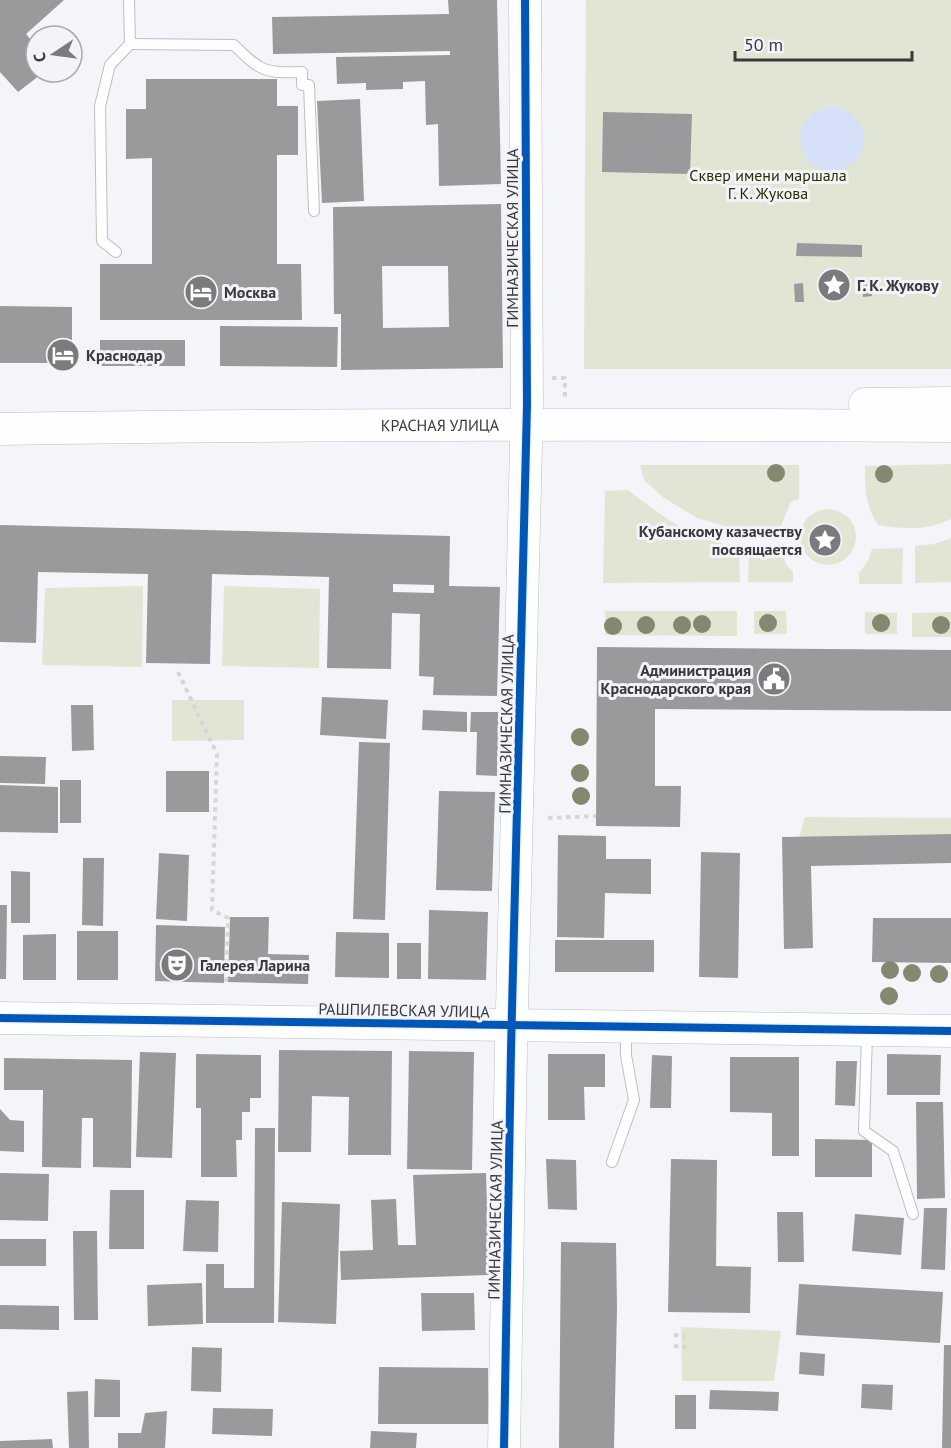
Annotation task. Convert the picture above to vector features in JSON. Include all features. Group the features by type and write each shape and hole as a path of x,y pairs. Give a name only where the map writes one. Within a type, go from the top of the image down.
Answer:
{"street":[{"name":"ГИМНАЗИЧЕСКАЯ УЛИЦА","path":"504,1448 527,415 525,0"},
{"name":"КРАСНАЯ УЛИЦА","path":"0,429 951,404"},
{"name":"КРАСНАЯ УЛИЦА","path":"0,407 527,415 951,426"},
{"name":"РАШПИЛЕВСКАЯ УЛИЦА","path":"0,1018 951,1031"}],"lane":[{"path":"116,252 102,241 100,106 110,65 130,44 129,0"},
{"path":"130,44 234,45 250,62 270,73 302,72 302,85 309,85 314,211"},
{"path":"612,1162 634,1100 626,1056 626,1027"},
{"path":"867,1030 864,1131 893,1151 914,1214"}],"path":[{"path":"178,672 217,754 212,910 228,918 226,986"},
{"path":"548,818 596,816"},
{"path":"674,1335 685,1336"},
{"path":"674,1346 686,1347"}],"green space":[{"name":"Сквер имени маршала Г. К. Жукова","path":"586,0 951,0 951,369 584,369"},
{"path":"951,464 951,519 933,526 915,528 878,525 870,510 867,497 865,466"},
{"path":"640,465 799,465 799,499 791,502 780,528 731,528 697,518 664,498 644,480"},
{"path":"628,490 680,526 708,539 739,546 740,582 603,583 605,491"},
{"path":"828,509 839,511 848,517 854,526 856,537 854,548 848,557 839,563 828,565 817,563 808,557 802,548 800,537 802,526 808,517 817,511"},
{"path":"951,538 951,582 915,583 915,546 934,544"},
{"path":"780,547 787,566 793,571 793,582 748,582 749,548"},
{"path":"903,548 902,584 859,584 859,573 868,561 872,549"},
{"path":"143,586 142,667 42,665 45,588"},
{"path":"224,586 320,589 319,668 222,666"},
{"path":"605,611 737,611 737,636 605,635"},
{"path":"754,611 786,611 787,634 754,634"},
{"path":"865,612 897,613 897,634 865,634"},
{"path":"951,612 951,637 912,637 912,613"},
{"path":"172,700 244,700 244,740 172,741"},
{"path":"805,817 951,818 951,834 799,837"},
{"path":"681,1327 781,1331 774,1381 682,1381"}],"water":[{"path":"832,107 850,113 858,121 864,139 858,157 850,165 832,171 814,165 806,157 800,139 806,121 814,113"}],"building":[{"path":"0,0 64,0 37,24 24,24 24,84 28,84 18,92 0,72"},
{"path":"448,0 497,0 501,184 439,186 438,124 426,125 425,81 403,82 403,89 366,90 366,83 337,84 336,57 450,55 450,51 273,54 272,17 449,14"},
{"path":"146,79 277,79 277,106 298,106 298,155 277,155 277,264 301,264 302,320 100,320 100,264 152,264 152,158 126,159 126,109 146,109"},
{"path":"360,99 364,201 322,203 317,101"},
{"path":"603,112 692,114 690,174 602,172"},
{"path":"501,204 503,368 341,370 341,314 334,314 333,207","holes":["382,266 448,266 449,327 383,328"]},
{"path":"797,243 862,245 862,257 796,256"},
{"path":"861,278 870,278 872,296 863,297"},
{"path":"803,283 804,302 795,302 794,284"},
{"path":"0,306 72,307 72,363 0,363"},
{"path":"220,326 338,327 337,367 220,366"},
{"path":"100,340 185,340 185,366 100,366"},
{"path":"0,525 450,536 449,586 500,587 497,696 433,695 434,677 419,676 420,614 392,613 391,669 327,668 329,577 212,574 210,664 146,663 148,574 38,572 36,643 0,642","holes":["393,584 434,585 434,593 393,592"]},
{"name":"Администрация Краснодарского края","path":"597,647 951,650 951,711 655,709 655,786 681,786 680,827 596,826"},
{"path":"322,697 388,700 386,739 320,735"},
{"path":"71,705 93,705 94,750 72,751"},
{"path":"423,710 467,712 467,732 422,730"},
{"path":"471,712 499,712 497,776 476,775 477,732 470,732"},
{"path":"359,742 390,743 385,920 353,919"},
{"path":"0,756 46,757 45,784 0,783"},
{"path":"166,771 209,771 209,812 166,812"},
{"path":"60,780 81,780 81,823 60,823"},
{"path":"0,785 58,787 58,833 0,832"},
{"path":"439,791 495,792 492,891 436,890"},
{"path":"951,834 951,863 811,866 813,948 784,949 782,837"},
{"path":"558,835 606,836 606,859 651,859 651,894 605,893 604,938 557,937"},
{"path":"701,852 740,853 738,978 699,977"},
{"path":"159,853 189,855 187,921 156,919"},
{"path":"83,858 104,858 103,926 82,925"},
{"path":"11,871 30,872 30,923 11,923"},
{"path":"0,905 7,905 6,979 0,979"},
{"path":"429,910 488,912 486,980 428,979"},
{"path":"230,917 269,917 268,954 309,955 308,984 228,982"},
{"path":"873,918 951,918 951,963 872,962"},
{"path":"156,925 225,927 224,983 155,981"},
{"path":"77,931 118,931 118,980 77,980"},
{"path":"336,932 389,933 389,978 335,977"},
{"path":"56,934 56,980 23,980 23,935"},
{"path":"555,940 654,940 654,972 555,972"},
{"path":"397,943 421,943 421,979 397,979"},
{"path":"279,1050 392,1051 391,1155 348,1155 349,1097 312,1096 311,1152 278,1152"},
{"path":"409,1051 474,1052 472,1170 407,1169"},
{"path":"140,1052 176,1053 172,1158 136,1157"},
{"path":"196,1054 261,1055 261,1098 250,1098 250,1112 242,1112 242,1140 236,1140 237,1177 201,1177 201,1108 196,1108"},
{"path":"548,1054 605,1054 605,1087 584,1087 585,1120 548,1120"},
{"path":"887,1054 941,1055 940,1095 887,1095"},
{"path":"652,1055 672,1056 671,1108 650,1108"},
{"path":"730,1057 799,1057 799,1156 772,1156 772,1113 730,1112"},
{"path":"4,1058 132,1060 131,1168 93,1167 93,1118 82,1118 81,1168 42,1167 43,1090 4,1090"},
{"path":"836,1061 857,1061 855,1106 835,1105"},
{"path":"916,1102 943,1102 945,1198 917,1199"},
{"path":"0,1109 10,1120 24,1121 24,1152 0,1151"},
{"path":"255,1128 275,1128 274,1323 206,1323 206,1264 224,1264 224,1288 254,1288"},
{"path":"815,1139 872,1140 872,1177 815,1177"},
{"path":"546,1159 576,1160 577,1210 548,1209"},
{"path":"671,1159 717,1160 716,1266 751,1267 750,1313 668,1312"},
{"path":"0,1173 49,1174 48,1221 0,1220"},
{"path":"486,1173 489,1275 341,1280 340,1251 373,1250 371,1200 396,1199 398,1245 416,1245 413,1175"},
{"path":"110,1190 144,1190 144,1249 109,1249"},
{"path":"186,1200 219,1201 218,1252 183,1251"},
{"path":"282,1202 340,1204 336,1324 278,1322"},
{"path":"924,1208 947,1208 945,1270 921,1269"},
{"path":"777,1212 803,1212 804,1262 778,1262"},
{"path":"855,1214 904,1218 901,1255 852,1251"},
{"path":"73,1231 97,1231 98,1320 74,1320"},
{"path":"0,1239 46,1239 46,1266 0,1266"},
{"path":"561,1242 616,1243 614,1448 559,1448"},
{"path":"202,1283 203,1324 148,1326 147,1285"},
{"path":"799,1284 943,1292 940,1343 796,1335"},
{"path":"421,1293 474,1293 475,1330 422,1331"},
{"path":"0,1305 59,1306 59,1330 0,1329"},
{"path":"944,1345 951,1345 951,1448 942,1448"},
{"path":"192,1347 222,1348 221,1392 191,1391"},
{"path":"800,1352 825,1354 824,1376 799,1374"},
{"path":"379,1367 488,1368 488,1424 378,1424"},
{"path":"95,1379 120,1380 120,1417 94,1417"},
{"path":"862,1384 893,1385 892,1410 861,1408"},
{"path":"710,1390 779,1392 778,1411 709,1409"},
{"path":"88,1391 89,1448 69,1448 67,1392"},
{"path":"675,1395 696,1395 696,1429 675,1429"},
{"path":"213,1408 273,1409 272,1436 212,1434"},
{"path":"167,1411 165,1448 118,1448 118,1433 141,1433 145,1413"},
{"path":"371,1431 417,1433 416,1448 370,1448"},
{"path":"52,1439 53,1448 0,1448 0,1441"}],"cycle path":[{"path":"504,1448 527,405 525,0"},
{"path":"0,1018 951,1031"}],"place":[{"name":"Г. К. Жукову","path":"834,285"},
{"name":"Москва","path":"201,292"},
{"name":"Краснодар","path":"63,355"},
{"name":"Кубанскому казачеству посвящается","path":"825,540"},
{"name":"Администрация Краснодарского края","path":"774,679"},
{"name":"Галерея Ларина","path":"177,965"}]}
